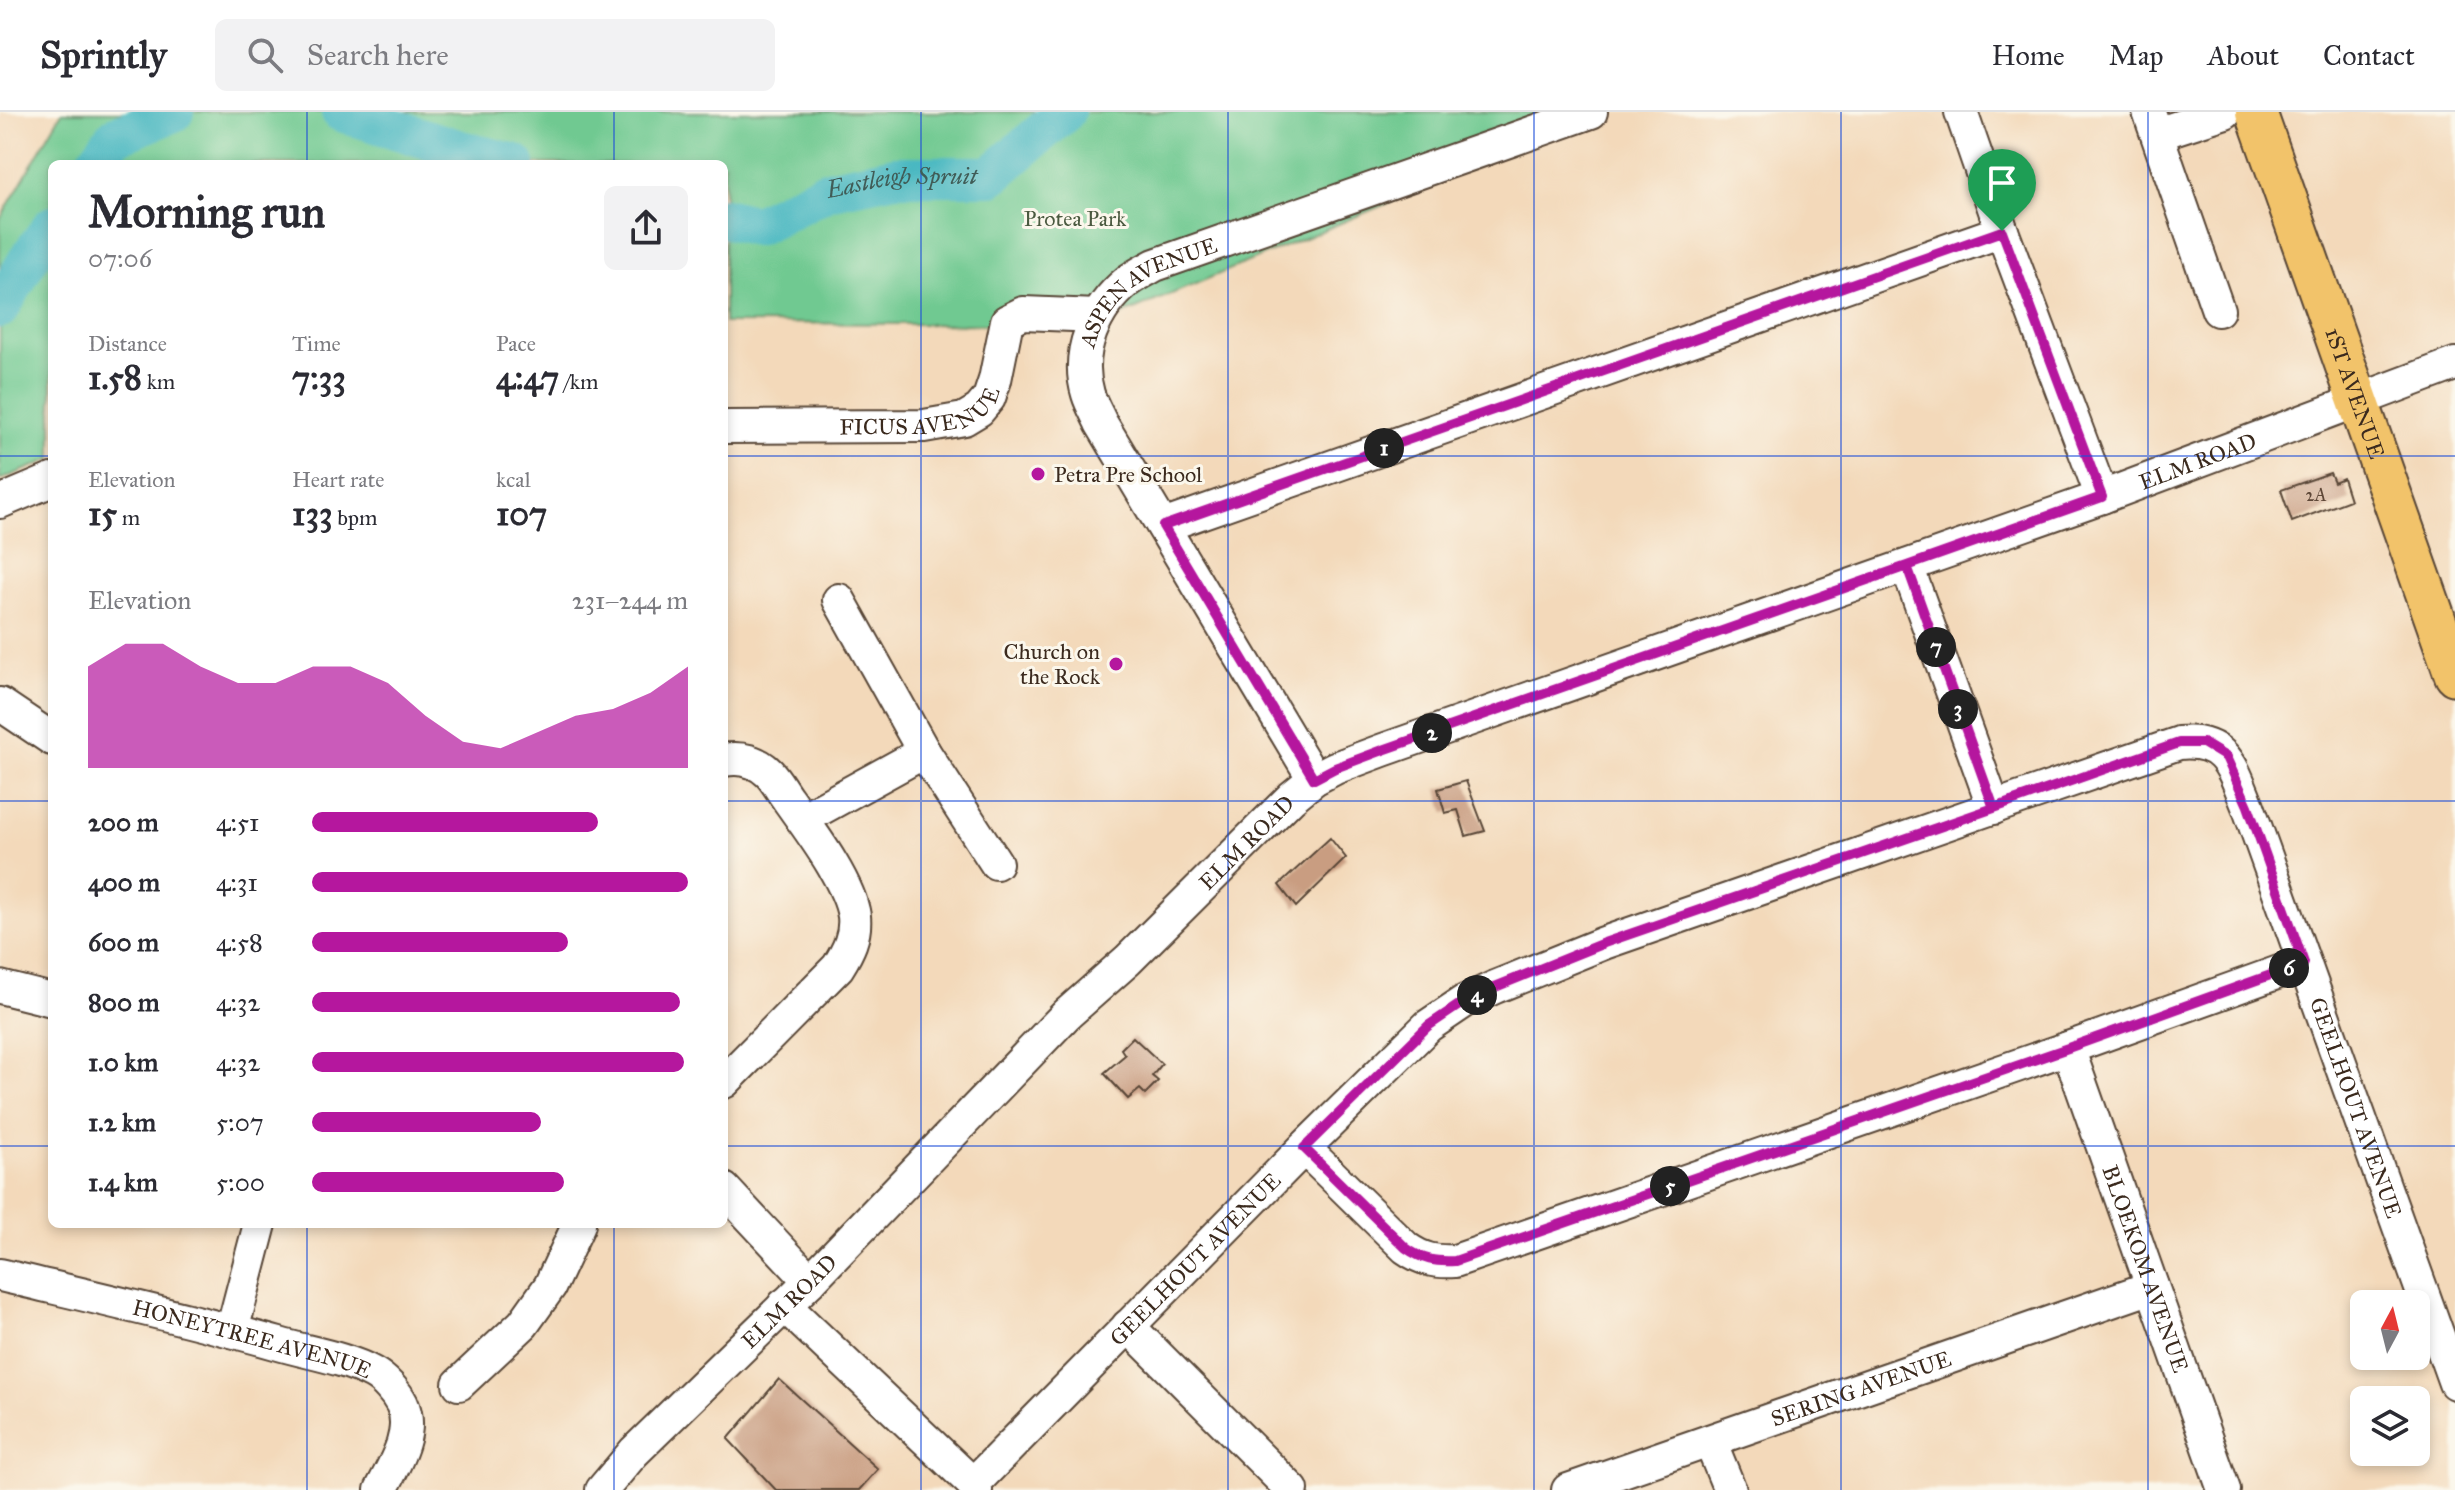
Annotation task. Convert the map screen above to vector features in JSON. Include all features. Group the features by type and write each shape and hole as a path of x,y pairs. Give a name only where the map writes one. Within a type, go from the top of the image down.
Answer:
{"main road":[{"name":"1ST AVENUE","path":"2256,112 2455,675"}],"street":[{"name":"ASPEN AVENUE","path":"1314,779 1101,423 1088,394 1084,365 1093,324 1108,301 1129,280 1155,265 1591,112"},
{"path":"1961,112 2002,231 2102,497"},
{"path":"2218,310 2153,123 2225,112"},
{"path":"1163,526 2002,231"},
{"name":"FICUS AVENUE","path":"728,427 924,426 964,419 979,410 989,398 1007,321 1023,313 1098,316"},
{"name":"ELM ROAD","path":"602,1490 644,1441 810,1281 1067,1014 1128,960 1262,825 1314,779 1383,750 2102,497 2455,364"},
{"path":"0,502 48,482"},
{"path":"1907,566 1994,808"},
{"path":"839,600 924,752 996,863"},
{"path":"0,704 48,736"},
{"name":"GEELHOUT AVENUE","path":"975,1487 1304,1148 1428,1026 1465,1001 1604,943 2179,743 2203,743 2214,747 2226,757 2243,794 2455,1383"},
{"path":"802,819 924,752"},
{"path":"728,759 739,758 755,763 769,774 802,819 841,881 852,905 854,934 849,950 838,967 728,1078"},
{"path":"1304,1148 1406,1248 1421,1259 1455,1261 2304,963"},
{"path":"0,987 48,999"},
{"name":"BLOEKOM AVENUE","path":"2068,1048 2224,1490"},
{"path":"728,1193 810,1281"},
{"path":"232,1331 259,1228"},
{"path":"459,1384 523,1324 550,1286 577,1228"},
{"name":"HONEYTREE AVENUE","path":"0,1275 232,1331 354,1365 375,1374 390,1387 402,1404 407,1421 405,1437 381,1490"},
{"name":"SERING AVENUE","path":"1568,1490 2152,1287"},
{"path":"784,1305 975,1487"},
{"path":"1128,1326 1292,1490"},
{"path":"1710,1441 1730,1490"}],"green space":[{"name":"Protea Park","path":"62,112 1604,112 1098,325 728,323 728,160 48,160 48,461 0,480 0,219"}],"building":[{"path":"2330,473 2334,482 2343,478 2350,500 2292,522 2281,490"},
{"path":"1466,781 1485,831 1466,836 1458,810 1445,813 1438,789"},
{"path":"1330,838 1346,858 1296,907 1279,885"},
{"path":"1133,1037 1162,1064 1152,1076 1158,1081 1145,1094 1140,1089 1128,1099 1104,1073 1125,1055 1121,1049"},
{"path":"779,1379 878,1469 859,1490 776,1490 728,1439"}],"waterway":[{"name":"Eastleigh Spruit","path":"98,160 115,136 174,112"},
{"name":"Eastleigh Spruit","path":"341,112 499,160"},
{"name":"Eastleigh Spruit","path":"728,219 756,226 828,190 895,176 991,176 1065,112"},
{"name":"Eastleigh Spruit","path":"0,308 48,232"}],"place":[{"name":"Petra Pre School","path":"1038,474"},
{"name":"Church on the Rock","path":"1116,664"}],"route":[{"path":"2002,231 1163,526 1314,779 1383,750 1907,566 1994,808 1604,943 1465,1001 1428,1026 1304,1148 1421,1259 1455,1261 2304,963 2248,806 2226,757 2214,747 2203,743 2179,743 1994,808 1926,621 1907,566 2102,497 2002,231"}]}
